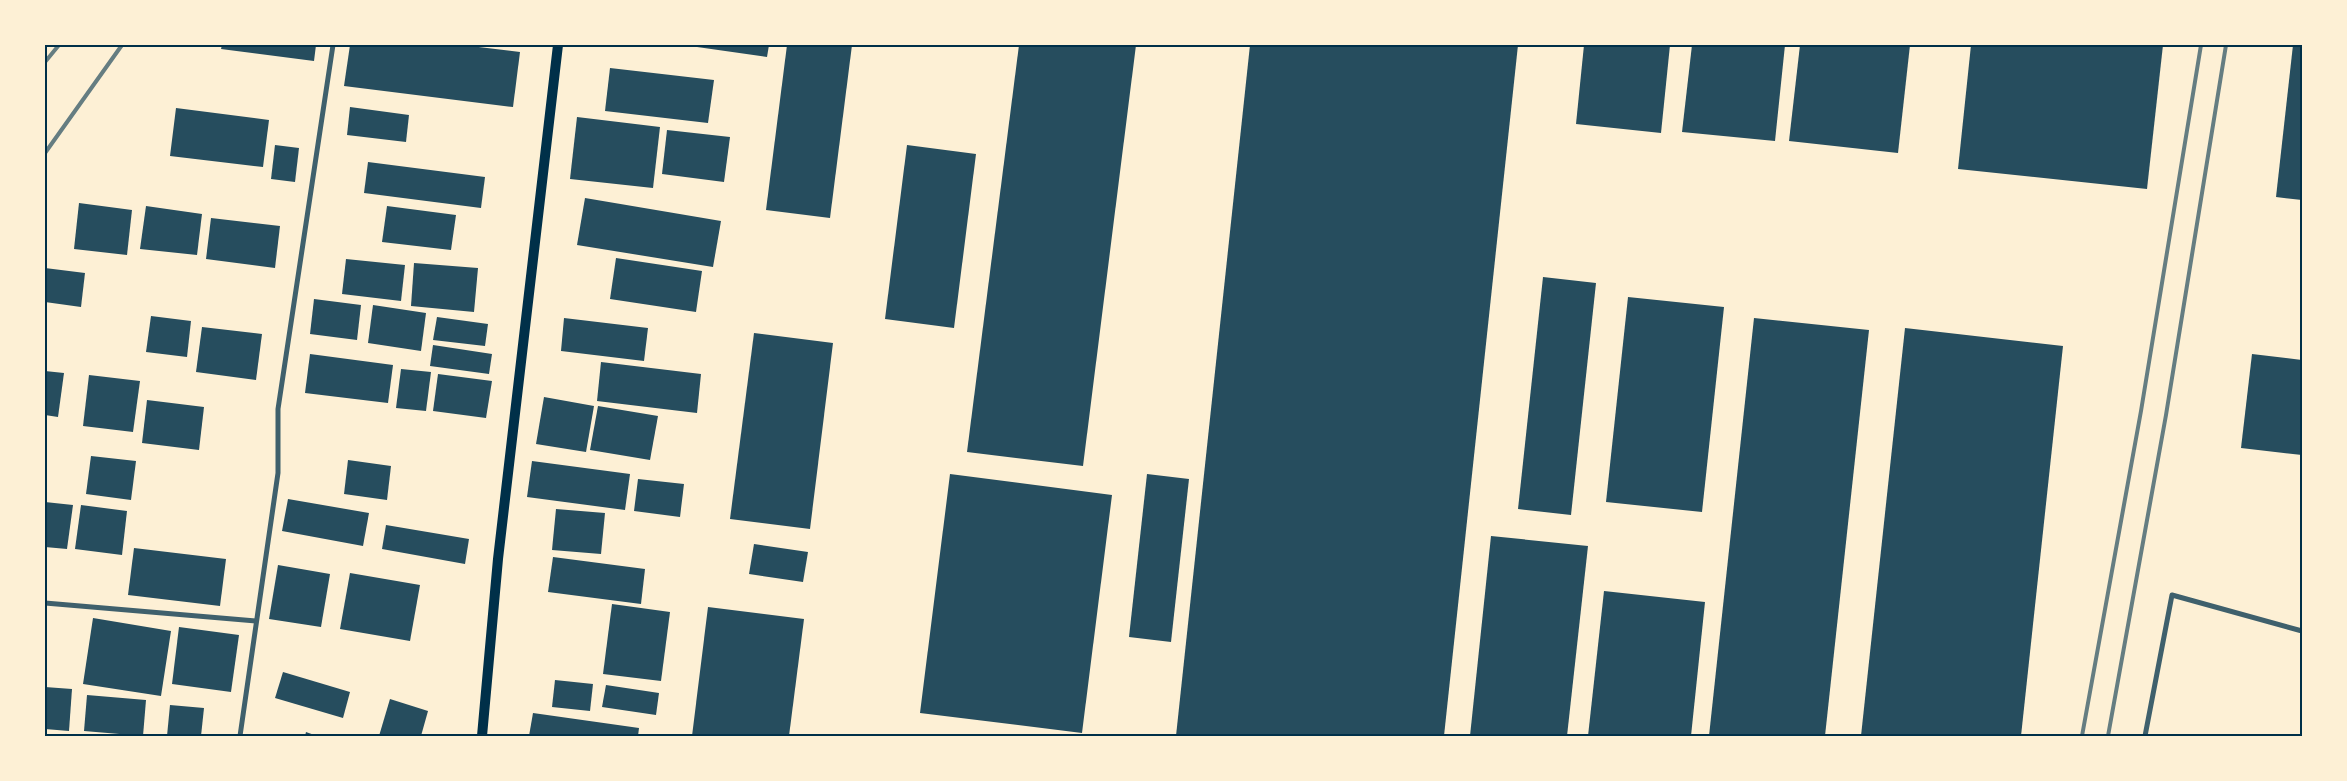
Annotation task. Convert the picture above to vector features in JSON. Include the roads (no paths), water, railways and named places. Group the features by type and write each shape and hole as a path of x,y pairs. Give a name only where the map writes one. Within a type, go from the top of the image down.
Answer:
{"main road":[{"path":"482,736 498,559 558,45"}],"street":[{"path":"240,736 278,473 278,410 333,45"},
{"path":"2145,736 2172,595 2302,631"},
{"path":"45,604 256,621"}],"railway":[{"path":"45,62 59,45"},
{"path":"45,153 122,45"},
{"path":"2082,736 2141,411 2201,45"},
{"path":"2108,736 2166,415 2226,45"}]}
